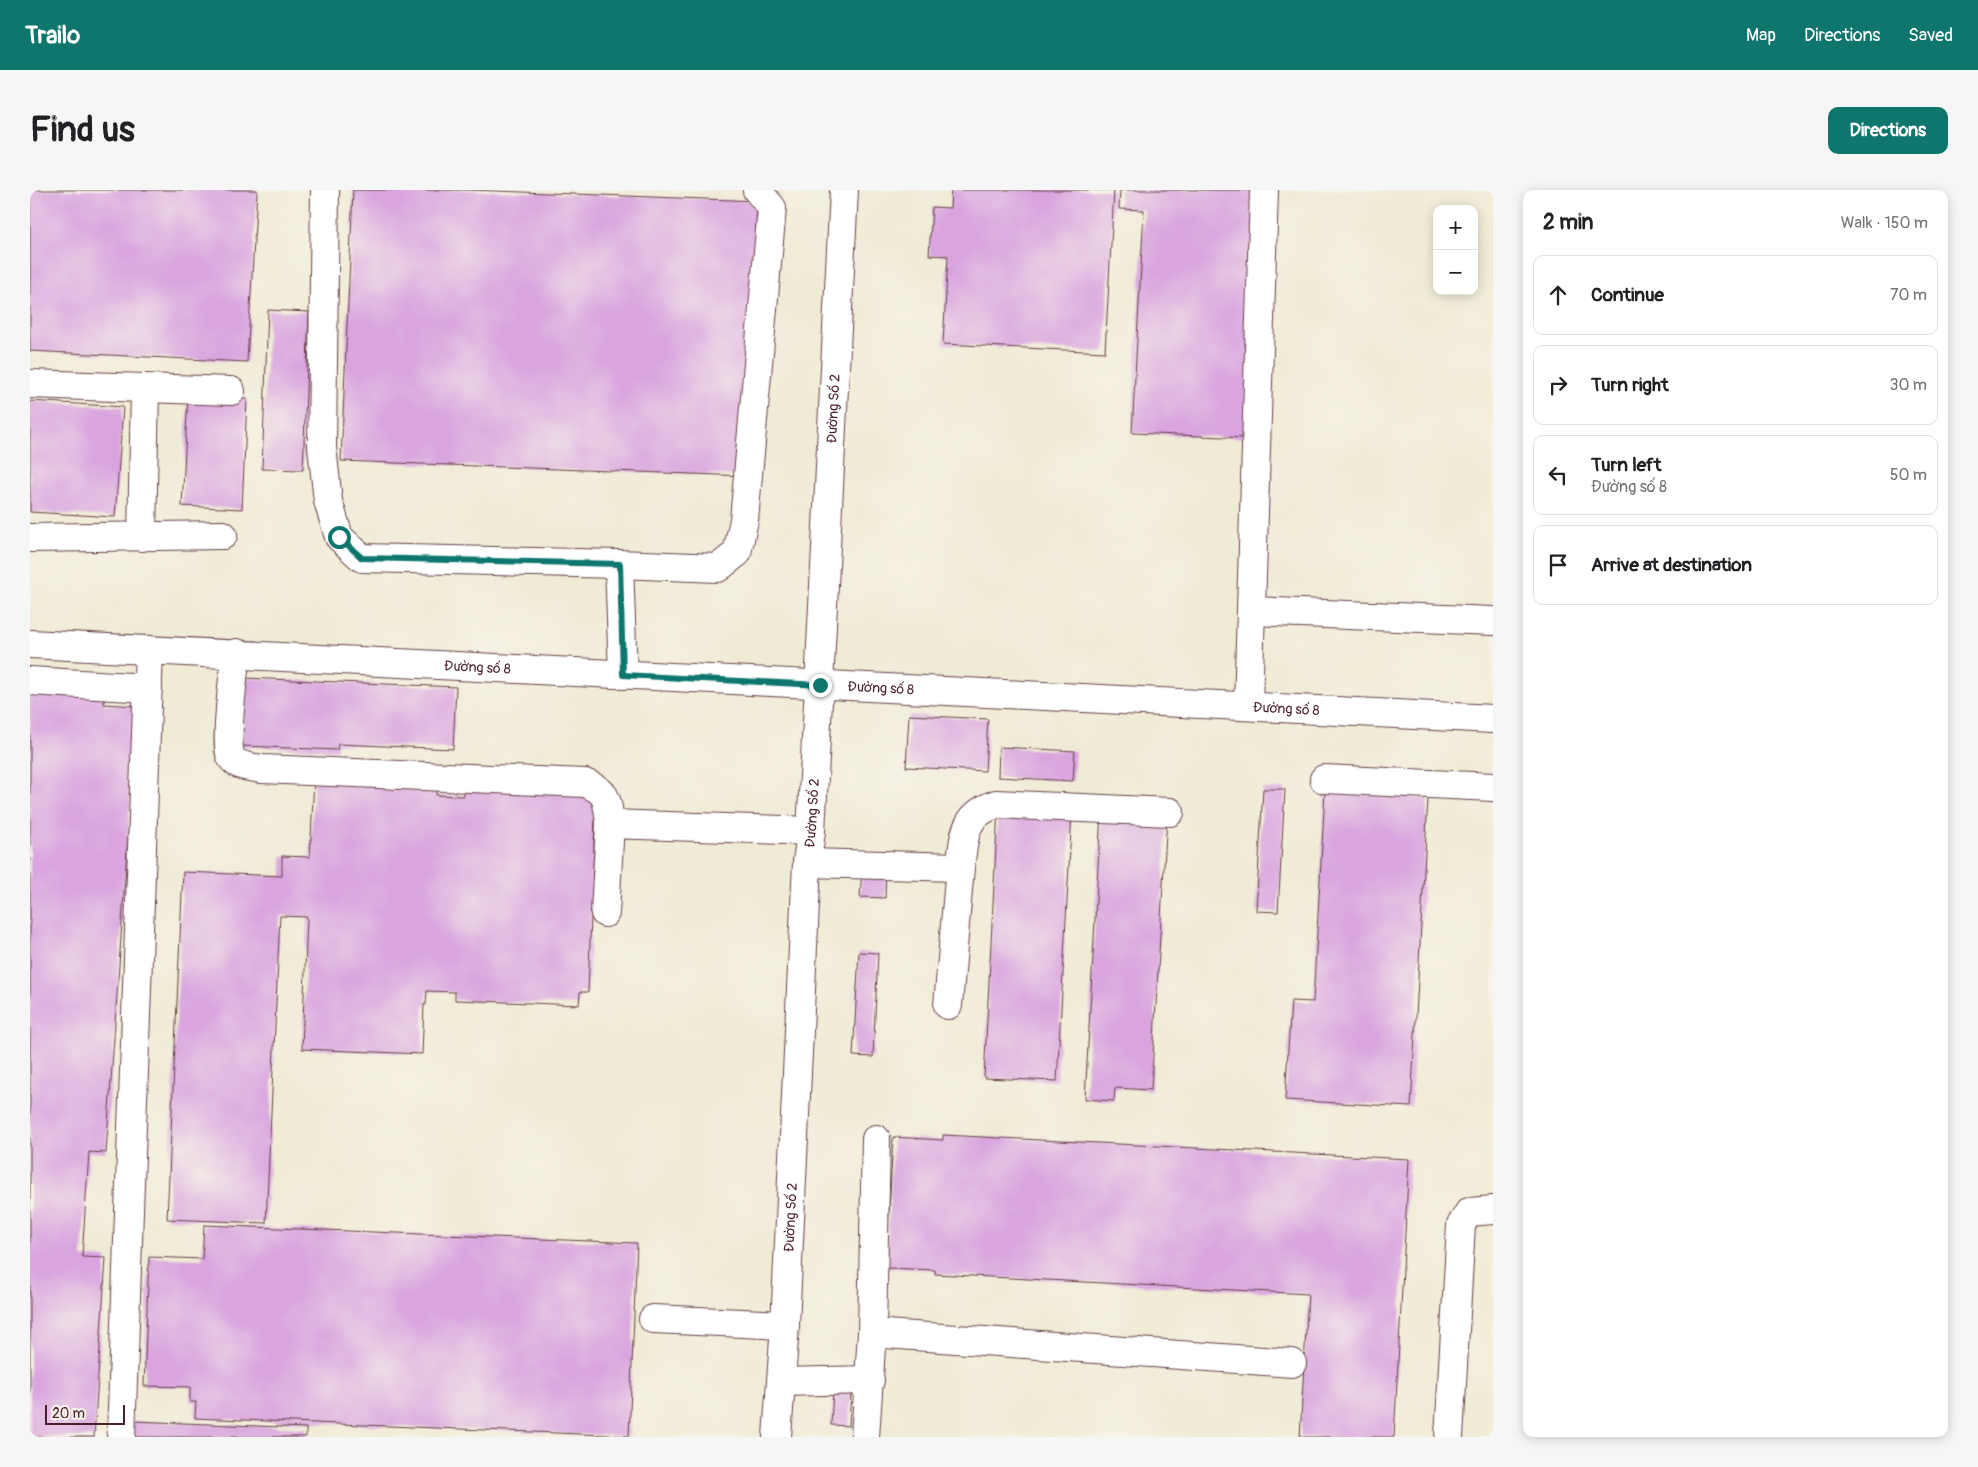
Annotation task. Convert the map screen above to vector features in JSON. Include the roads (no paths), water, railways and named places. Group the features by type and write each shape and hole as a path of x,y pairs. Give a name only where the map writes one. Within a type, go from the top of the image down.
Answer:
{"street":[{"path":"325,190 322,447 328,501 339,537 362,558 718,568 738,553 744,520 772,208 758,190"},
{"name":"Đường Số 2","path":"777,1437 807,864 811,831 820,685 844,190"},
{"path":"1248,706 1264,190"},
{"path":"30,384 231,391"},
{"path":"142,537 145,389"},
{"path":"30,538 224,536"},
{"path":"620,564 623,675"},
{"path":"1252,610 1493,621"},
{"name":"Đường số 8","path":"30,644 236,653 623,675 1493,719"},
{"path":"121,1437 149,650"},
{"path":"236,653 228,738 230,756 238,764 262,769 586,783 599,788 607,798 610,824 605,913"},
{"path":"30,681 148,688"},
{"path":"1324,780 1493,787"},
{"path":"948,1005 960,867 966,827 980,810 996,804 1170,812"},
{"path":"610,824 811,831"},
{"path":"807,864 960,867"},
{"path":"865,1437 872,1334 876,1139"},
{"path":"1449,1437 1461,1225 1469,1212 1493,1210"},
{"path":"653,1319 784,1325"},
{"path":"872,1334 1292,1363"},
{"path":"781,1382 870,1380"}]}
